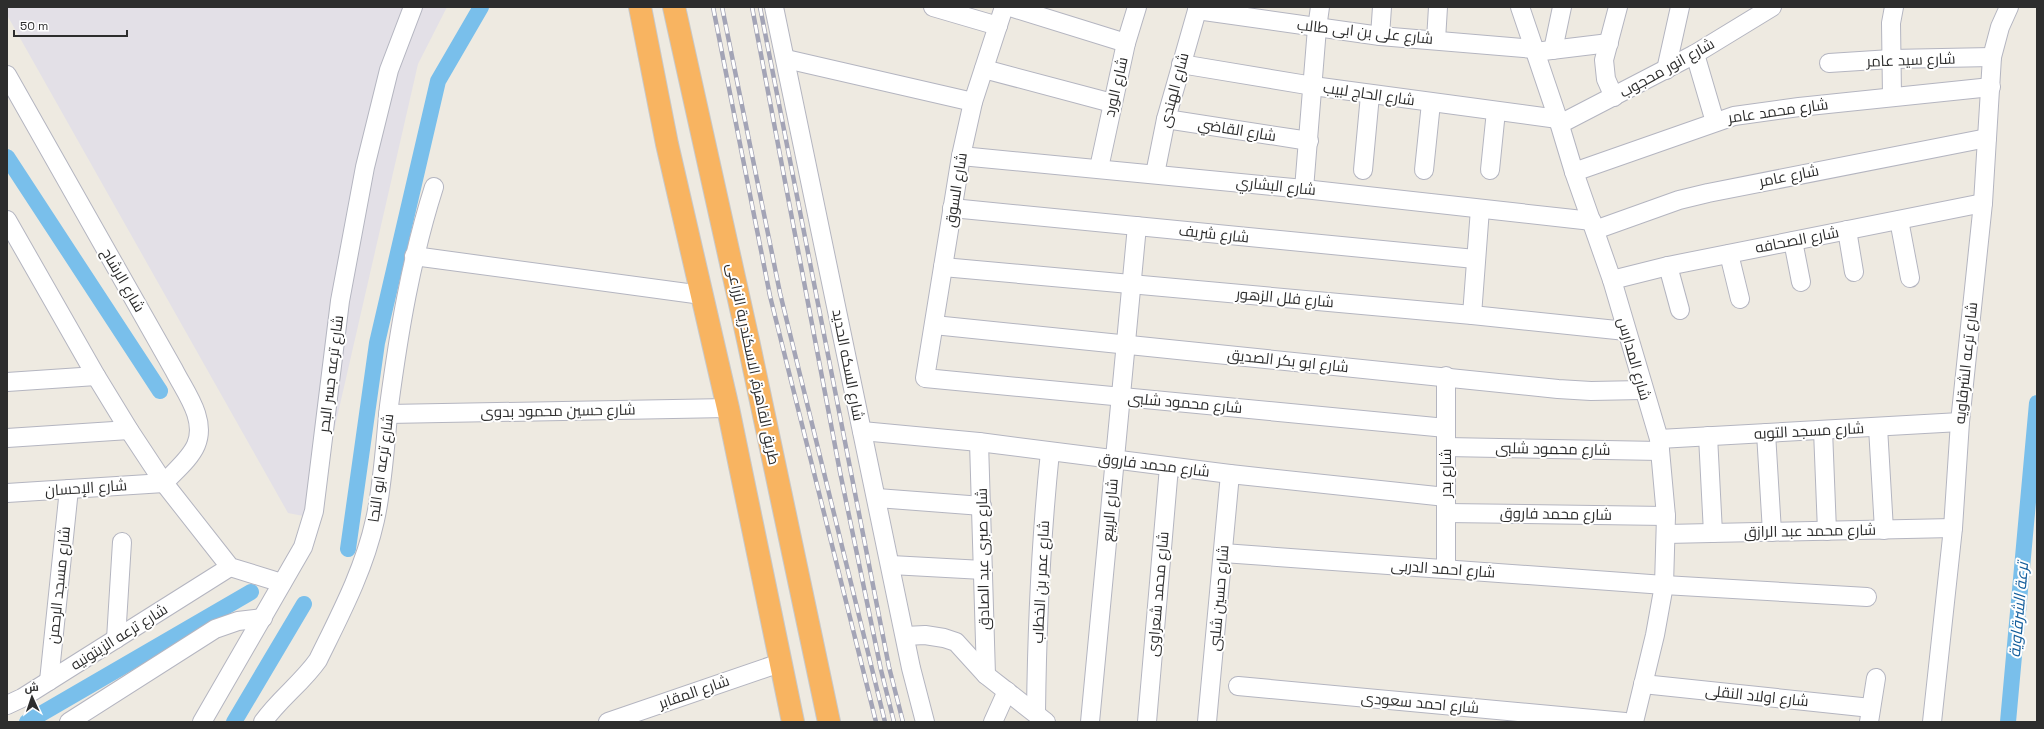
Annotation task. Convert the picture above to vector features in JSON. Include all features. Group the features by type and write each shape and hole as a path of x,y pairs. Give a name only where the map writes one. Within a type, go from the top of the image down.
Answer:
{"highway":[{"path":"640,7 667,144 728,408 793,722"},
{"name":"طريق القاهرة, الاسكندرية الزراعى","path":"674,7 750,347 829,722"}],"street":[{"name":"شارع ترعه جسر البحر","path":"202,722 303,547 314,511 340,301 364,175 389,70 413,7"},
{"name":"شارع السكه الحديد","path":"774,7 905,636 925,722"},
{"path":"933,7 998,26"},
{"name":"شارع السوق","path":"925,378 961,156 973,102 1004,7"},
{"path":"1010,7 1126,43"},
{"name":"شارع الورد","path":"1099,168 1126,43 1137,7"},
{"path":"1304,189 1320,7"},
{"path":"1380,36 1382,7"},
{"path":"1436,40 1438,7"},
{"name":"شارع المدارس","path":"1520,7 1559,122 1574,172 1612,280 1659,445 1666,516 1664,585 1634,722"},
{"path":"1553,50 1562,7"},
{"path":"1614,96 1606,79 1604,60 1618,7"},
{"path":"1666,70 1680,7"},
{"name":"شارع انور محجوب","path":"1559,122 1666,70 1695,54 1745,15 1772,7"},
{"path":"1892,96 1891,23 1894,7"},
{"name":"شارع ترعه الشرقاويه","path":"1932,722 1954,528 1960,422 1983,203 1992,57 2000,27 2009,7"},
{"name":"شارع على بن ابى طالب","path":"1198,9 1317,28 1380,36 1535,50 1553,50 1609,43"},
{"name":"شارع الهندى","path":"1155,174 1166,118 1198,9"},
{"path":"1695,54 1715,122"},
{"name":"شارع سيد عامر","path":"1829,64 1891,59 1992,57"},
{"path":"786,59 973,102"},
{"name":"شارع الحاج لبيب","path":"1181,64 1370,95 1496,110 1559,122"},
{"path":"984,69 1112,103"},
{"name":"شارع الرشاح","path":"7,75 174,370 194,409 200,432 196,446 164,483"},
{"name":"شارع محمد عامر","path":"1574,172 1715,122 1756,112 1892,96 1991,87"},
{"path":"1363,170 1370,95"},
{"path":"1424,170 1431,103"},
{"path":"1490,170 1496,110"},
{"name":"شارع القاضي","path":"1166,118 1309,141"},
{"name":"شارع عامر","path":"1593,226 1708,193 1987,138"},
{"name":"شارع البشاري","path":"961,156 1099,168 1480,208 1593,226"},
{"name":"شارع ترعه ابو النجا","path":"263,722 271,710 312,670 354,586 366,553 375,519 399,335 414,256 434,187"},
{"name":"شارع الصحافه","path":"1612,280 1668,266 1983,203"},
{"name":"شارع شريف","path":"952,208 1475,259"},
{"path":"1472,315 1480,208"},
{"path":"7,220 96,376 164,483 230,567 282,583"},
{"path":"1899,220 1910,278"},
{"name":"شارع الربيع","path":"1090,722 1137,226"},
{"path":"1847,230 1854,272"},
{"path":"1793,241 1801,282"},
{"path":"1728,254 1740,299"},
{"path":"414,256 702,295"},
{"path":"1668,266 1680,310"},
{"name":"شارع فلل الزهور","path":"943,267 1472,315 1626,331"},
{"name":"شارع ابو بكر الصديق","path":"934,325 1446,376 1558,389 1591,391 1643,390"},
{"path":"7,382 96,376"},
{"name":"شارع بدر","path":"1446,376 1446,569"},
{"name":"شارع محمود شلبى","path":"925,378 1446,428"},
{"name":"شارع حسين محمود بدوى","path":"388,414 728,408"},
{"name":"شارع مسجد التوبه","path":"1659,445 1708,436 1960,422"},
{"path":"1878,427 1884,530"},
{"path":"7,438 129,430"},
{"path":"1823,430 1827,531"},
{"name":"شارع محمد فاروق","path":"862,431 979,442 1230,474 1446,505 1666,516"},
{"path":"1766,433 1772,532"},
{"path":"1708,436 1713,533"},
{"name":"شارع صبرى عبد الصادق","path":"979,442 986,675"},
{"name":"شارع محمود شلبى","path":"1446,447 1659,445"},
{"name":"شارع عمر بن الخطاب","path":"1041,718 1037,657 1045,504 1050,452"},
{"name":"شارع محمد شعراوى","path":"1147,722 1169,467"},
{"name":"شارع حسين شلبى","path":"1207,722 1230,474"},
{"name":"شارع الإحسان","path":"7,493 164,483"},
{"name":"شارع مسجد الرحمن","path":"48,681 69,489"},
{"path":"877,498 982,506"},
{"name":"شارع محمد عبد الرازق","path":"1666,534 1954,528"},
{"path":"116,639 122,542"},
{"name":"شارع احمد الدربى","path":"1223,553 1664,585 1867,597"},
{"path":"891,565 983,570"},
{"name":"شارع ترعه الزيتونيه","path":"7,705 116,639 230,567"},
{"path":"69,722 215,629 238,621 263,618"},
{"path":"905,636 924,635 944,638 956,642 986,675 1041,718"},
{"name":"شارع المقابر","path":"608,722 780,663"},
{"path":"1870,715 1876,678"},
{"name":"شارع اولاد النقلى","path":"1643,684 1870,715"},
{"name":"شارع احمد سعودى","path":"1238,686 1625,722"},
{"path":"993,722 1007,691"}],"shaded area":[{"path":"7,7 447,7 418,64 314,518 288,513 7,15"}],"waterway":[{"path":"348,549 377,343 438,81 481,7"},
{"path":"7,157 160,391"},
{"name":"ترعة الشرقاوية","path":"2008,722 2037,403"},
{"path":"27,722 251,592"},
{"path":"234,722 304,604"}],"railway":[{"path":"713,7 770,296 876,722"},
{"path":"722,7 780,293 885,722"},
{"path":"752,7 840,472 881,670 894,722"},
{"path":"760,7 889,667 903,722"}]}
